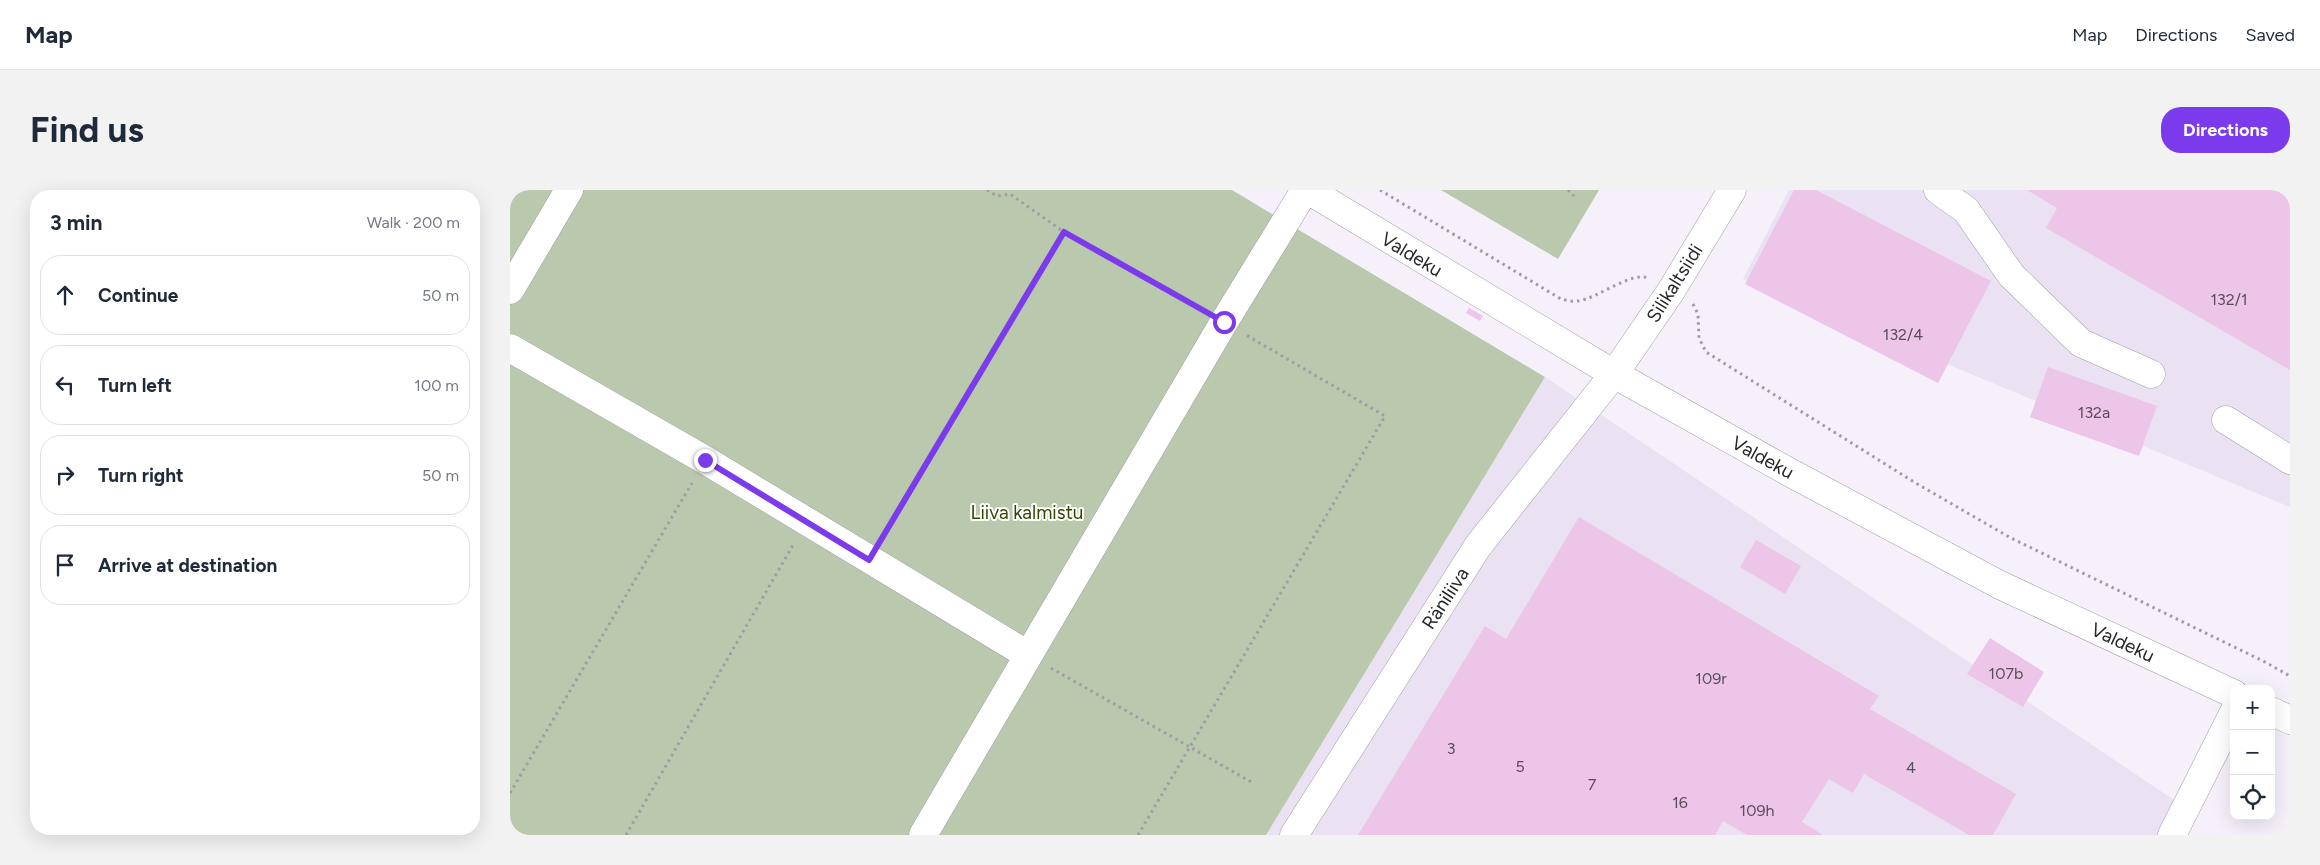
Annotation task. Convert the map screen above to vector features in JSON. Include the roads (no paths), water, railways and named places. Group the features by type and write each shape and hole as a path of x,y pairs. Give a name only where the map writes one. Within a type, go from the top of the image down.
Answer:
{"street":[{"path":"510,290 569,190"},
{"path":"923,835 1224,322 1306,190"},
{"name":"Valdeku","path":"1306,190 1614,374 1789,472 2000,585 2230,692"},
{"name":"Silikaltsiidi","path":"1614,374 1671,290 1732,190"},
{"path":"1938,190 1966,210 2011,275 2081,343 2151,374"},
{"path":"510,348 705,460 1028,655"},
{"name":"Räniliiva","path":"1294,835 1478,546 1614,374"},
{"path":"2226,420 2290,460"},
{"path":"2275,713 2290,720"},
{"path":"2172,835 2230,720"}],"park label":[{"name":"Liiva kalmistu","path":"1027,512"}]}
